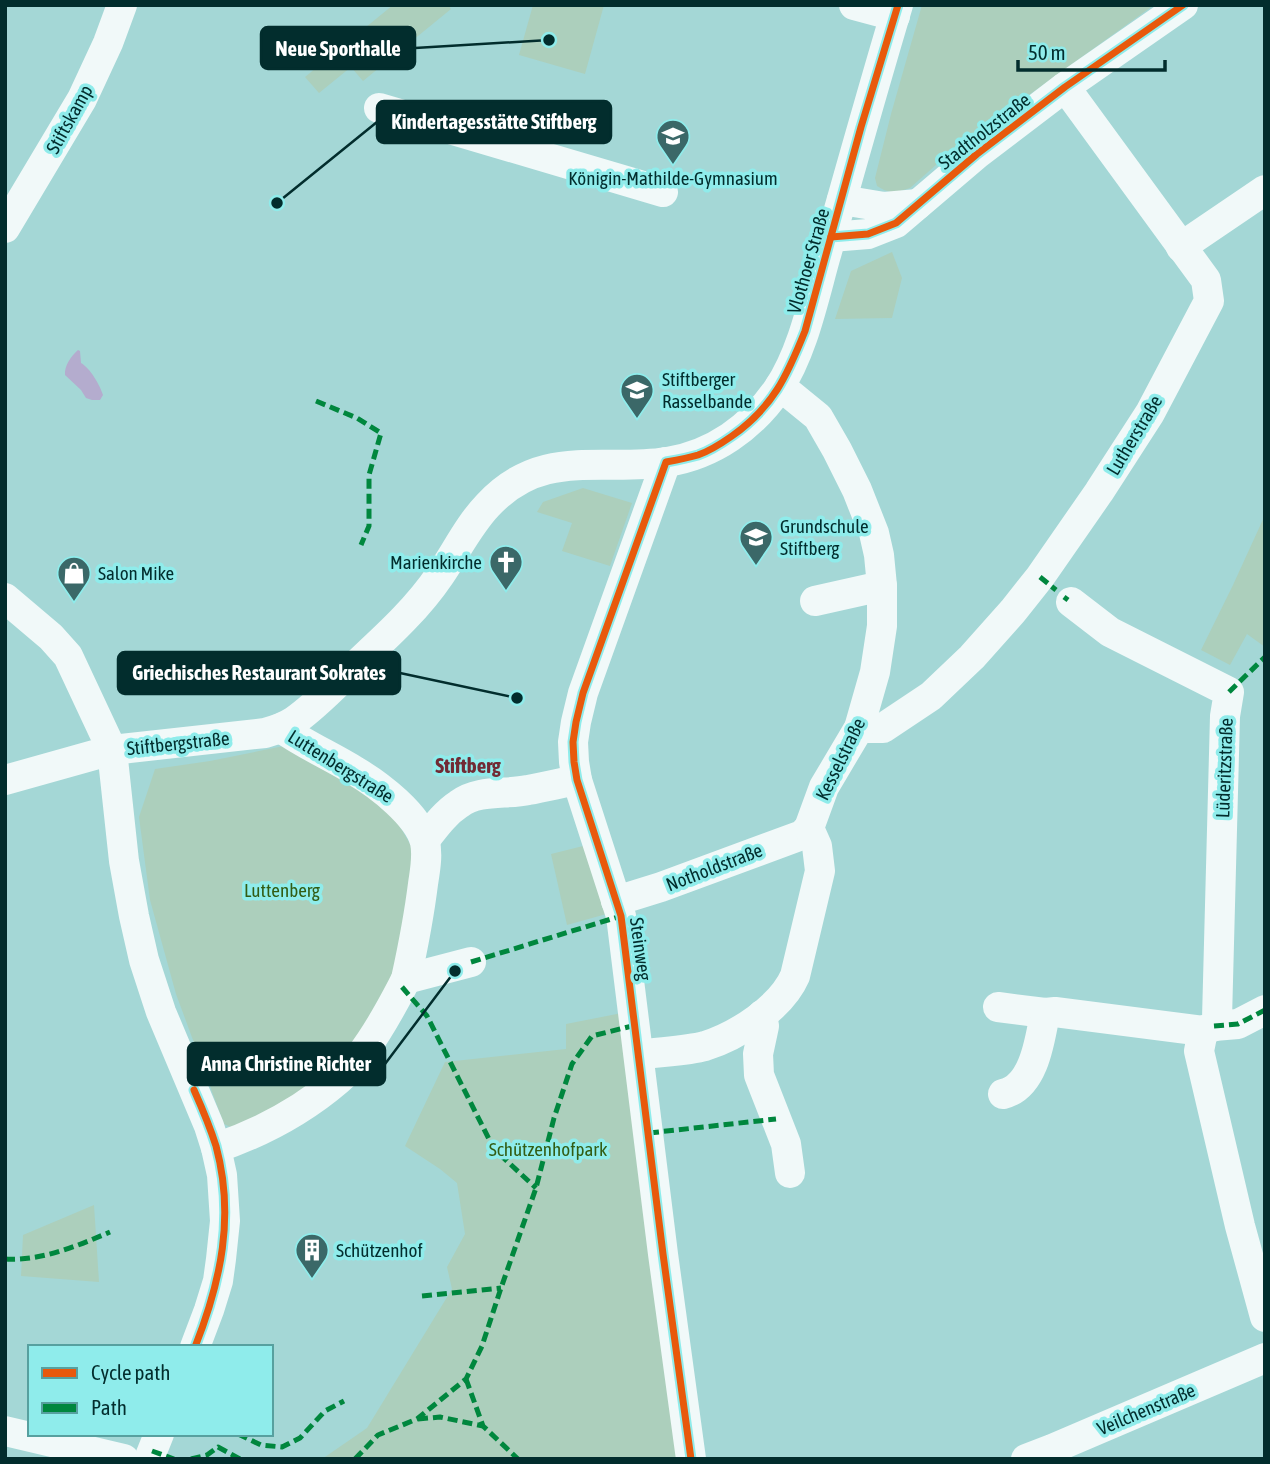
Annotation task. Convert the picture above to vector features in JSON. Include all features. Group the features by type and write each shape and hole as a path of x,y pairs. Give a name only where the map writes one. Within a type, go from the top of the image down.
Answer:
{"street":[{"name":"Stiftskamp","path":"5,228 82,99 122,5"},
{"path":"854,5 896,11"},
{"name":"Stadtholzstraße","path":"831,237 868,234 896,223 977,154 1065,87 1184,5"},
{"name":"Vlothoer Straße","path":"666,462 699,455 725,441 747,426 780,386 805,331 896,11"},
{"name":"Lutherstraße","path":"859,728 884,728 932,696 972,657 1040,577 1150,413 1209,300 1206,280 1065,87"},
{"path":"379,108 663,192"},
{"path":"1181,247 1265,190"},
{"path":"842,200 884,207 918,204"},
{"name":"Kesselstraße","path":"780,386 818,417 837,450 874,533 882,586 882,626 875,673 859,728 824,787 809,828"},
{"name":"Stiftbergstraße","path":"196,1345 218,1281 225,1221 222,1175 204,1114 161,1012 144,960 124,861 112,750 265,733 281,728 296,720 398,626 439,576 487,505 505,489 547,468 572,464 666,462"},
{"name":"Steinweg","path":"666,462 583,693 573,742 570,781 621,916 691,1459"},
{"path":"815,601 882,586"},
{"path":"5,598 51,637 68,656 112,750 5,780"},
{"name":"Lüderitzstraße","path":"1071,602 1110,632 1229,692 1225,716 1217,1019 1209,1028 1199,1051 1240,1226 1265,1317"},
{"name":"Luttenbergstraße","path":"281,728 357,772 399,802 425,840"},
{"path":"216,1148 287,1115 339,1079 374,1035 406,979 419,919 427,859 425,840 444,816 460,802 476,796 527,791 570,781"},
{"path":"639,1055 704,1046 738,1031 762,1015 790,986 795,976 820,870 817,846 809,828"},
{"name":"Notholdstraße","path":"616,901 802,835 809,828"},
{"path":"406,979 471,962"},
{"path":"998,1007 1209,1028 1238,1024 1265,1010"},
{"path":"1003,1094 1013,1092 1026,1079 1038,1048 1045,1013"},
{"path":"762,1015 764,1026 758,1054 759,1075 786,1144 790,1173"},
{"name":"Veilchenstraße","path":"1026,1459 1265,1358"},
{"path":"5,1431 124,1459"},
{"path":"149,1459 158,1436"}],"green space":[{"path":"393,5 448,5 451,9 363,81 351,67 319,93 305,77"},
{"path":"533,5 604,5 585,74 519,55"},
{"path":"922,5 1154,5 954,149 910,188 894,193 877,186 875,178"},
{"path":"892,252 902,278 892,318 835,319 851,271"},
{"path":"583,488 632,503 610,566 562,551 572,523 537,512 543,502"},
{"path":"1265,515 1265,647 1247,634 1230,665 1201,650"},
{"name":"Luttenberg","path":"284,746 386,802 414,851 397,972 377,1011 334,1069 241,1132 224,1124 176,994 150,900 139,817 155,769"},
{"path":"587,845 610,913 567,925 551,854"},
{"name":"Schützenhofpark","path":"627,1012 684,1459 322,1459 367,1428 452,1289 447,1267 465,1234 457,1183 405,1146 445,1062 566,1049 566,1024"},
{"path":"94,1205 99,1282 21,1276 23,1235"}],"shaded area":[{"path":"78,350 81,363 102,391 100,400 86,398 65,375 68,361"}],"marked path":[{"path":"316,401 357,418 381,433 369,475 369,526 361,545"},
{"path":"1040,577 1056,590"},
{"path":"1064,597 1068,600"},
{"path":"1229,692 1265,657"},
{"path":"471,962 621,916"},
{"path":"402,987 427,1016 494,1149 536,1188"},
{"path":"1214,1026 1238,1024 1265,1010"},
{"path":"355,1459 378,1435 417,1419 466,1379 482,1346 536,1188 554,1118 572,1064 592,1036 636,1025"},
{"path":"649,1133 776,1119"},
{"path":"5,1259 46,1255 110,1232"},
{"path":"422,1296 501,1288"},
{"path":"466,1379 483,1426 518,1459"},
{"path":"242,1436 261,1445 282,1447 300,1438 325,1411 344,1401"},
{"path":"418,1419 440,1417 483,1426"},
{"path":"191,1459 207,1455 218,1447 240,1459"},
{"path":"152,1451 174,1459"}],"cycle path":[{"path":"691,1459 621,916 577,780 573,742 583,693 666,462 707,451 746,425 777,390 792,362 805,331 861,127 898,5"},
{"path":"831,237 868,234 896,223 977,154 1065,87 1183,5"},
{"path":"194,1090 216,1146 222,1172 225,1223 218,1273 196,1345"}],"place":[{"name":"Neue Sporthalle","path":"549,40"},
{"name":"Königin-Mathilde-Gymnasium","path":"673,166"},
{"name":"Kindertagesstätte Stiftberg","path":"277,203"},
{"name":"Stiftberger Rasselbande","path":"637,420"},
{"name":"Grundschule Stiftberg","path":"756,567"},
{"name":"Marienkirche","path":"506,592"},
{"name":"Salon Mike","path":"74,603"},
{"name":"Griechisches Restaurant Sokrates","path":"517,698"},
{"name":"Anna Christine Richter","path":"455,971"},
{"name":"Schützenhof","path":"312,1280"}],"district":[{"name":"Stiftberg","path":"468,765"}]}
